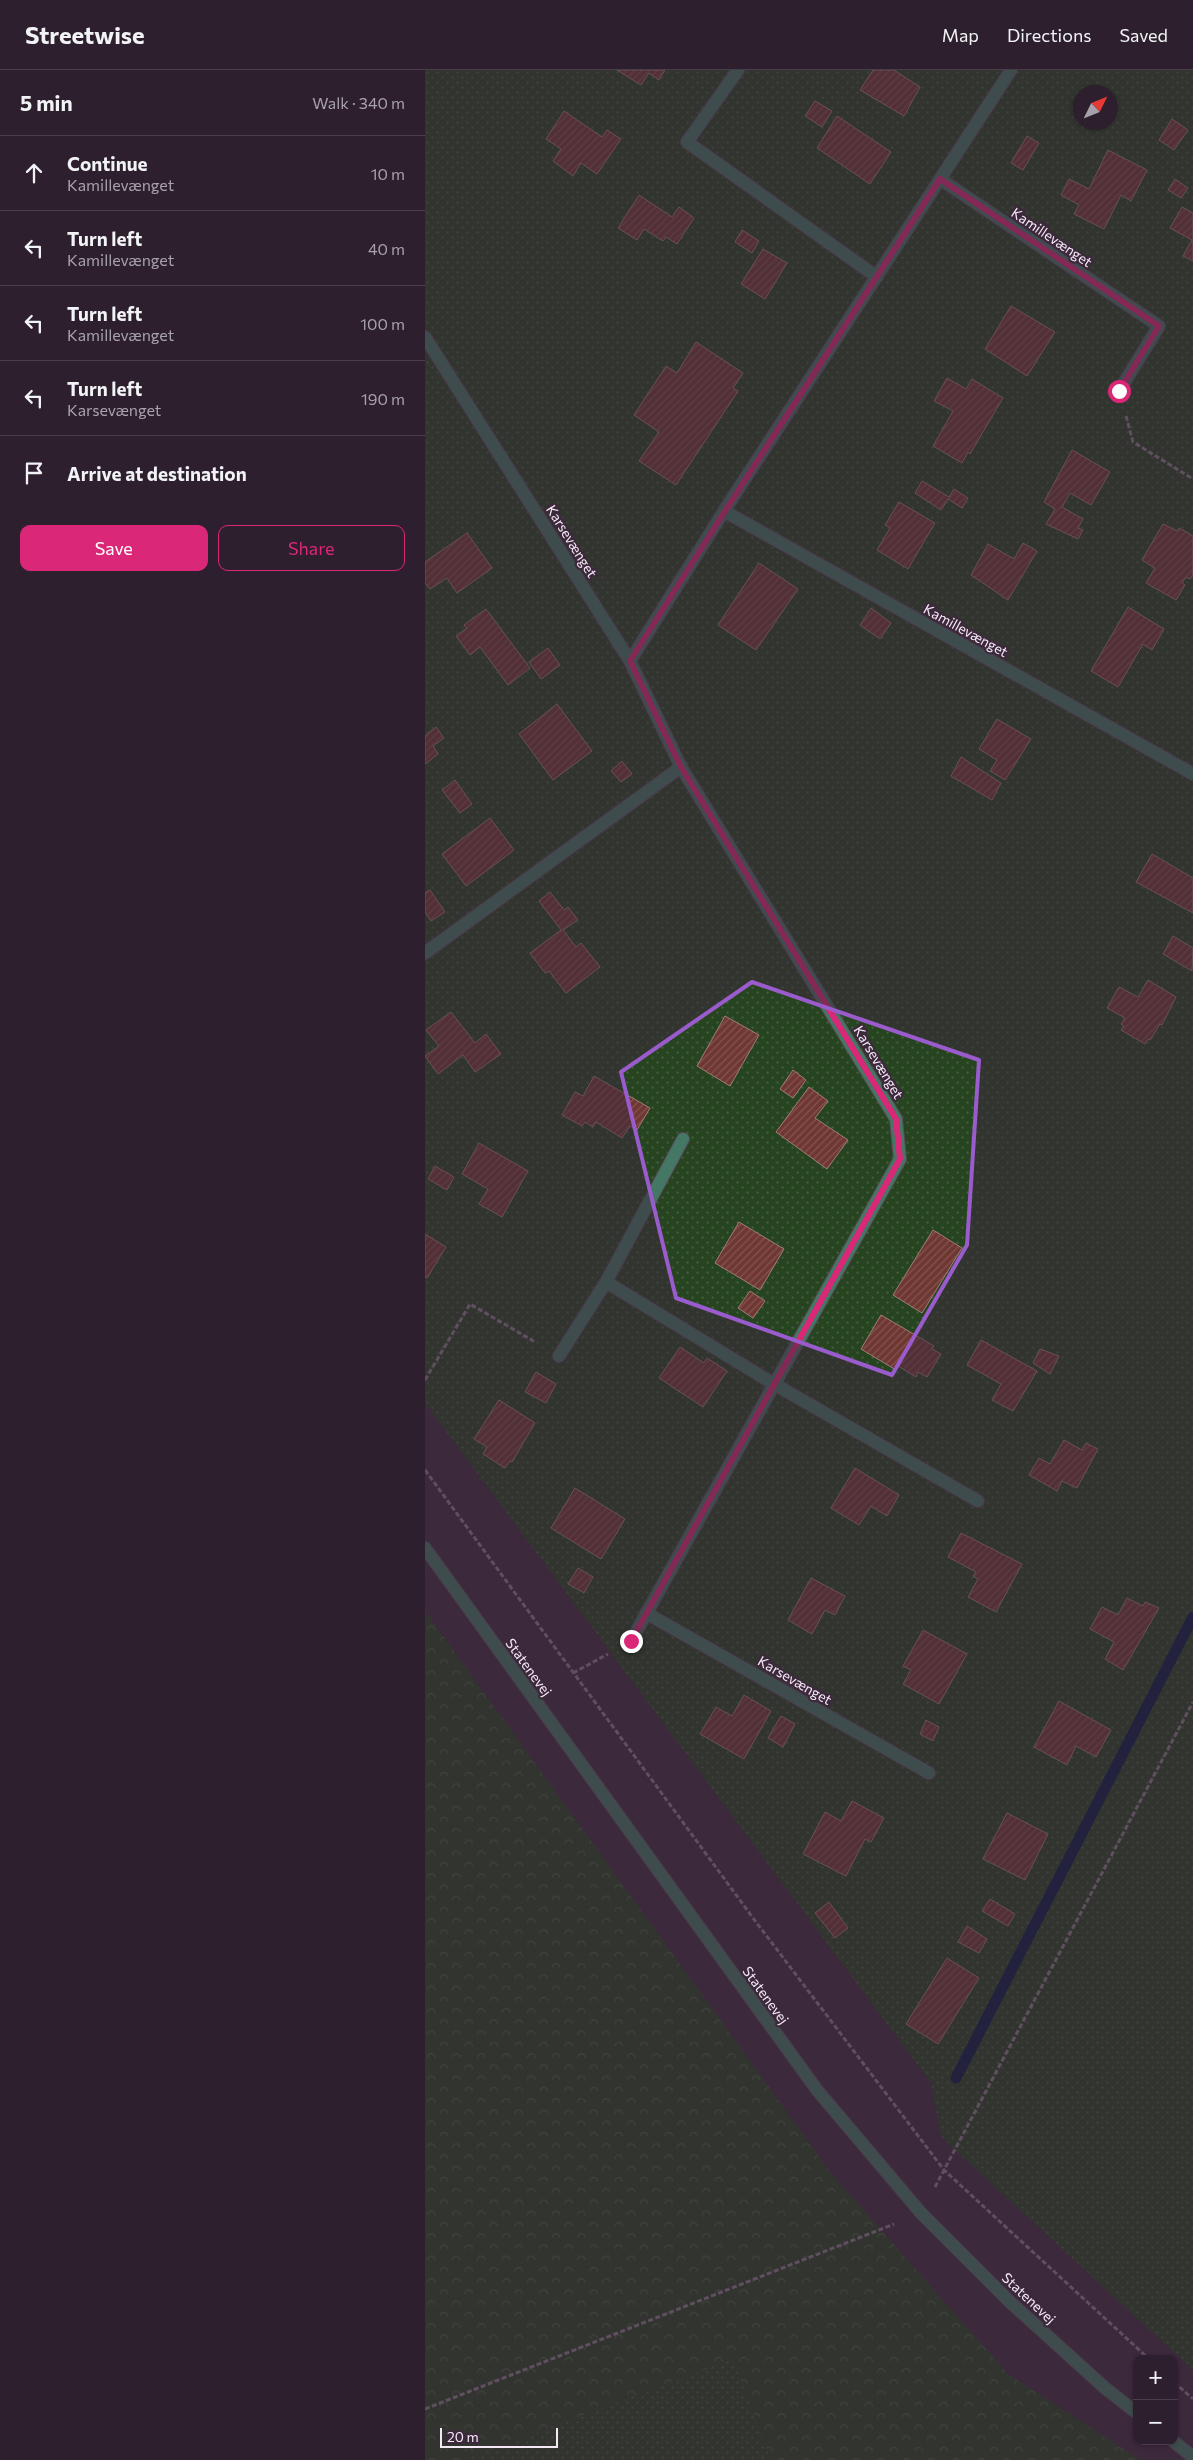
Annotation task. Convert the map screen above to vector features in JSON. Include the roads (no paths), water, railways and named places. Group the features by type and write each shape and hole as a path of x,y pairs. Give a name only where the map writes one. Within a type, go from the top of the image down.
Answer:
{"street":[{"path":"738,70 687,142 877,277"},
{"path":"630,661 1011,70"},
{"name":"Kamillevænget","path":"940,179 1159,326 1119,391"},
{"name":"Karsevænget","path":"425,337 630,661 681,767 896,1119 900,1159 631,1641"},
{"name":"Kamillevænget","path":"725,511 1193,774"},
{"path":"425,953 681,767"},
{"path":"559,1356 606,1282 683,1139"},
{"path":"606,1282 774,1384 978,1500"},
{"name":"Statenevej","path":"425,1548 817,2090 921,2213 1010,2302 1105,2388 1133,2410"},
{"name":"Karsevænget","path":"646,1612 929,1773"},
{"path":"1178,2445 1193,2457"}],"waterway":[{"path":"956,2078 1193,1617"}]}
